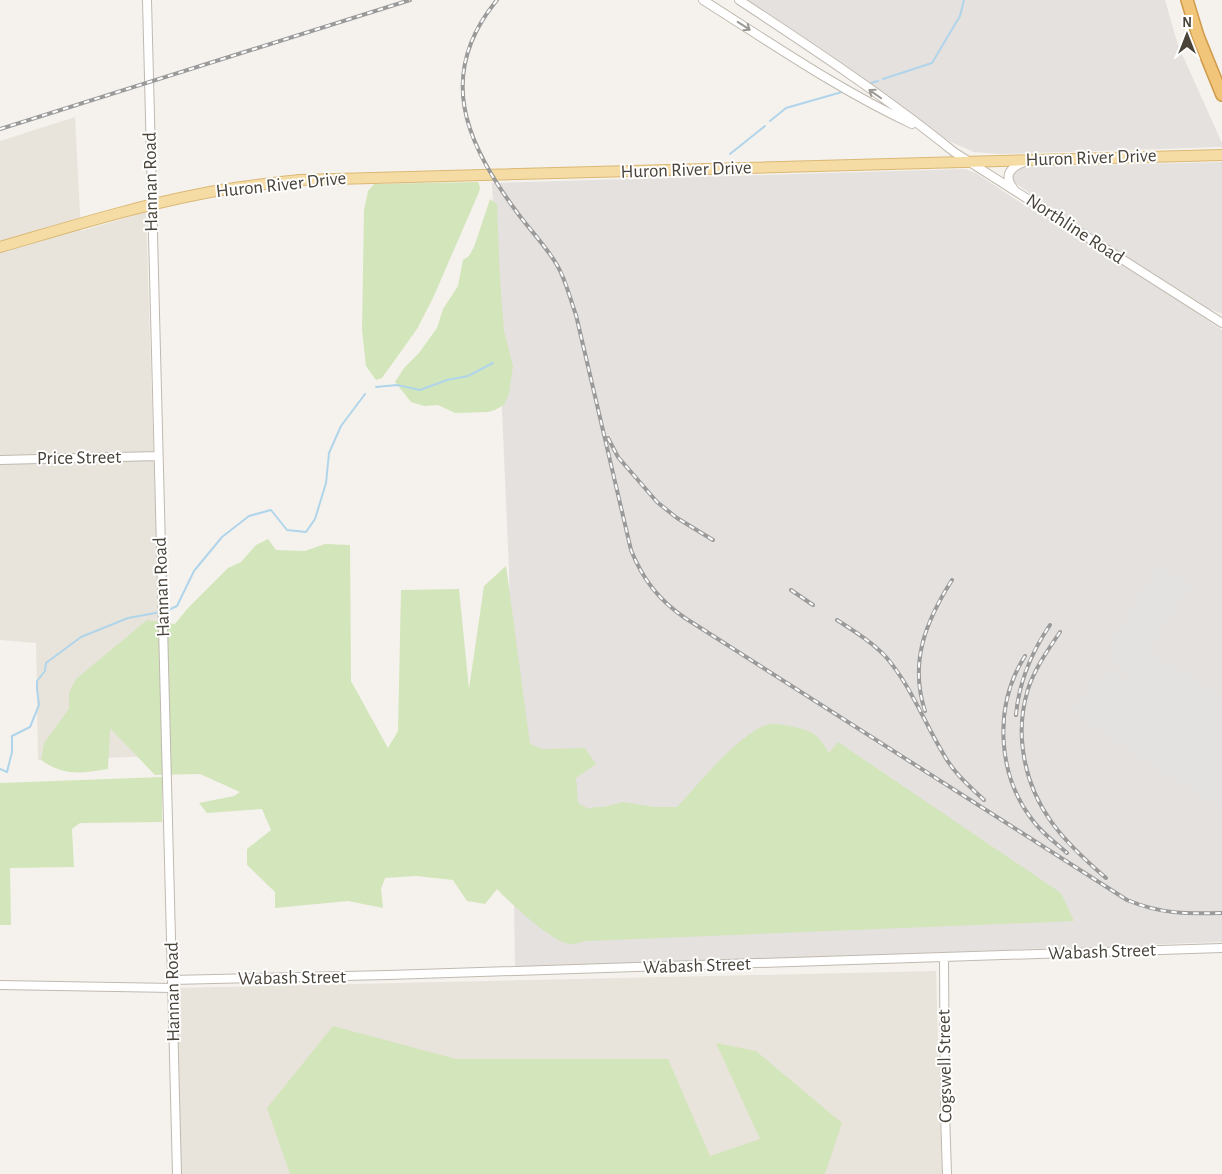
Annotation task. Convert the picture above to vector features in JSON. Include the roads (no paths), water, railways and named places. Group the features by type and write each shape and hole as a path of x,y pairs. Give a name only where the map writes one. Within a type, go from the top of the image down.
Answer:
{"highway":[{"path":"1187,0 1198,36 1222,95"}],"main road":[{"name":"Huron River Drive","path":"0,247 152,205 236,187 299,180 1222,155"}],"street":[{"name":"Hannan Road","path":"147,0 177,1174"},
{"name":"Northline Road","path":"703,0 804,64 890,114 929,132"},
{"name":"Northline Road","path":"739,0 794,36 929,132 954,152 1222,323"},
{"path":"1014,190 1009,181 1009,171 1013,166 1028,160"},
{"name":"Price Street","path":"0,460 158,456"},
{"name":"Wabash Street","path":"0,985 172,984 1222,948"},
{"name":"Cogswell Street","path":"944,958 947,1174"}],"waterway":[{"path":"883,79 932,63 960,16 964,0"},
{"path":"868,84 878,81"},
{"path":"770,121 786,108 842,92"},
{"path":"730,154 765,126"},
{"path":"376,387 397,385 420,390 447,380 468,376 493,363"},
{"path":"166,611 177,606 194,571 222,537 249,516 271,510 287,530 306,532 315,519 326,483 329,453 341,426 365,394"},
{"path":"0,769 7,772 12,752 12,736 30,727 39,705 37,681 45,671 46,663 81,637 128,618 161,612"}],"railway":[{"path":"0,129 410,0"},
{"path":"497,0 478,27 467,54 463,81 464,107 471,133 498,185 553,258 563,277 576,315 631,550 641,571 653,588 667,604 685,618 1127,900 1163,911 1222,913"},
{"path":"608,438 618,457 657,502 677,518 713,540"},
{"path":"925,711 920,693 919,676 923,642 935,611 952,580"},
{"path":"791,590 813,605"},
{"path":"837,620 869,642 895,668 952,768 984,800"},
{"path":"1016,715 1020,691 1027,668 1037,646 1050,625"},
{"path":"1060,632 1038,666 1028,689 1022,719 1023,750 1033,789 1051,822 1076,851 1106,878"},
{"path":"1025,656 1015,676 1004,718 1006,762 1012,784 1034,822 1067,853"}]}
